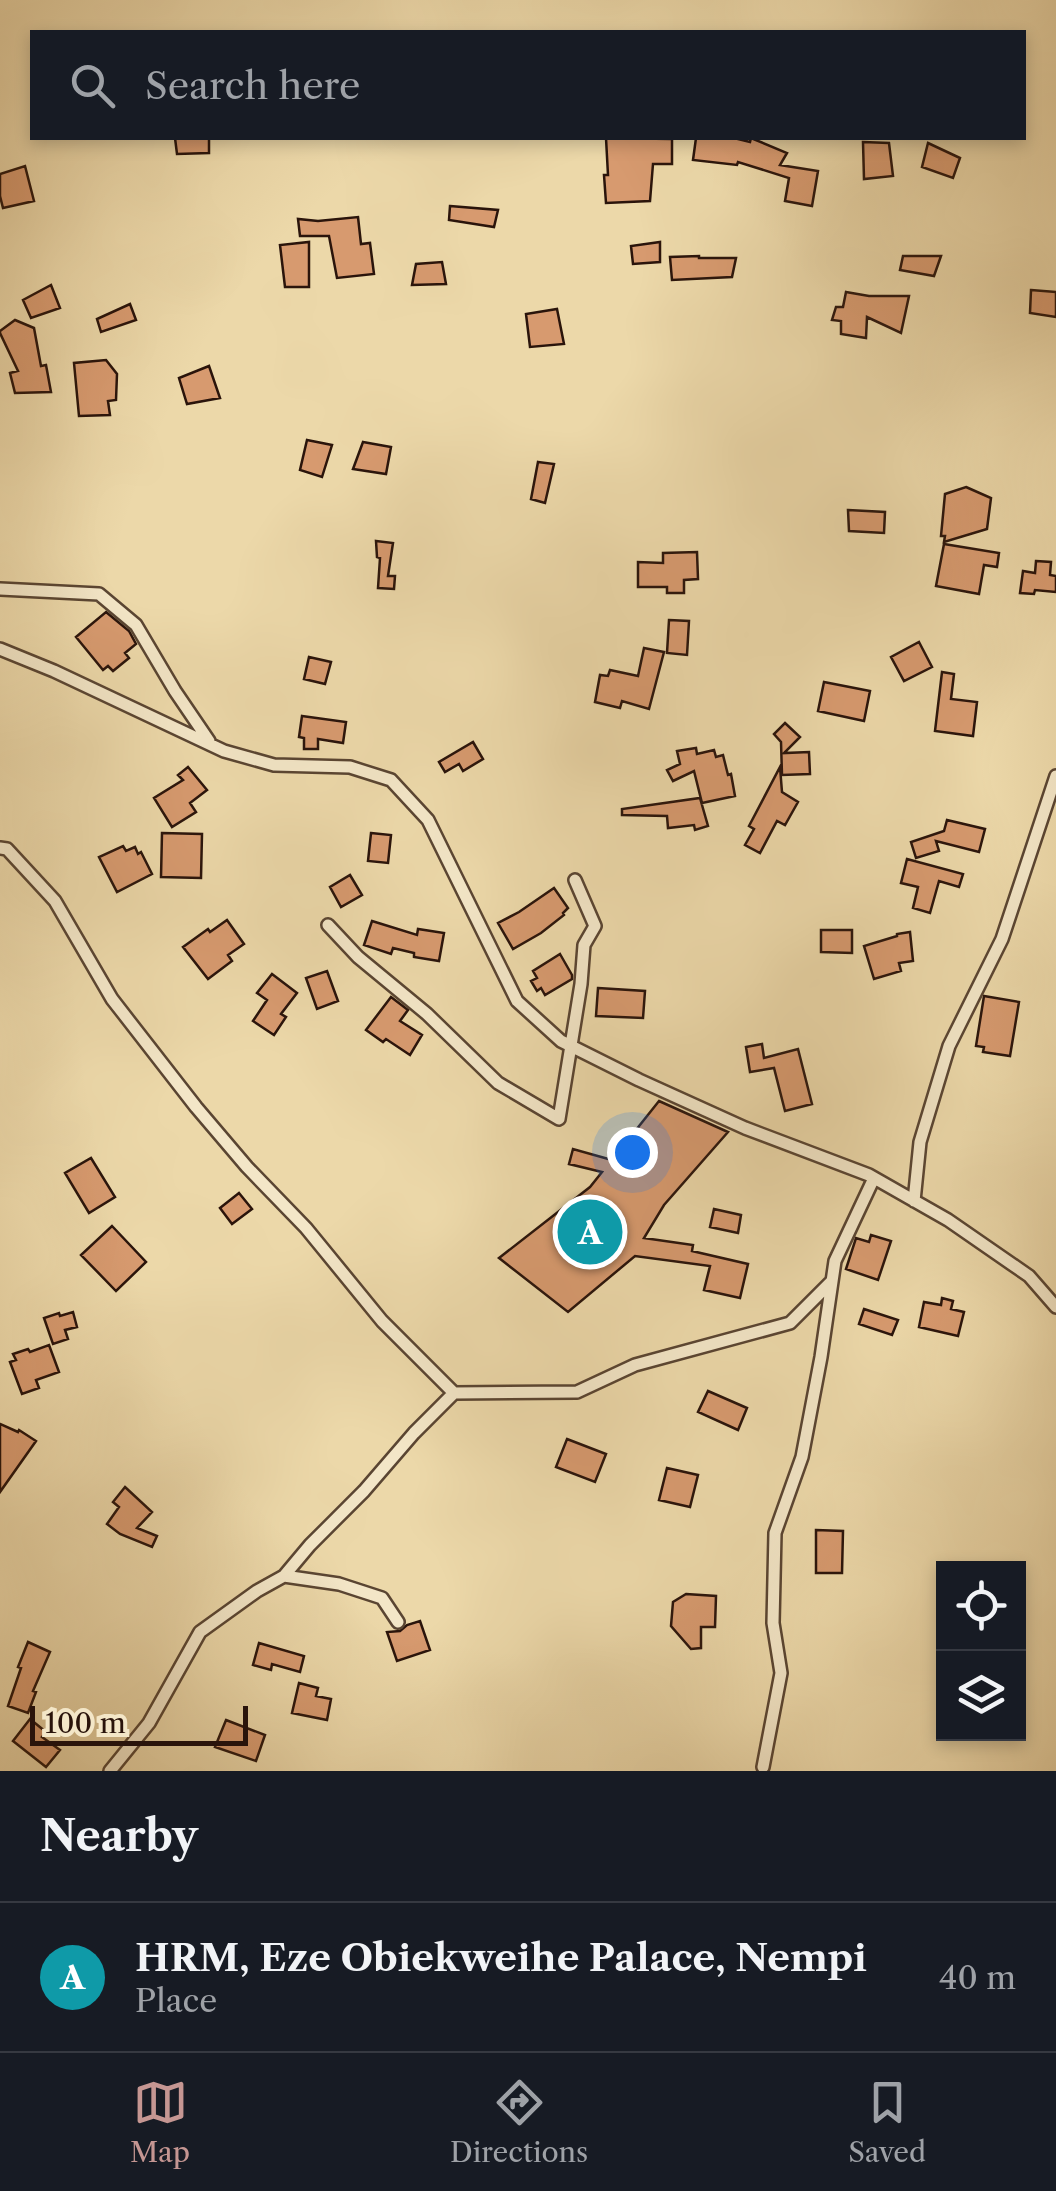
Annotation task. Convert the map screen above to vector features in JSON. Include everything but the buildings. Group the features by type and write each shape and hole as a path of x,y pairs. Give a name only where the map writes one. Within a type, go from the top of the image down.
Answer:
{"street":[{"path":"0,589 99,594 136,625 211,745"},
{"path":"0,648 224,751 274,765 350,767 391,780 428,820 517,1001 561,1041 745,1128 874,1178 948,1220 1029,1276 1056,1307"},
{"path":"914,1201 920,1142 948,1046 1002,939 1056,776"},
{"path":"0,848 7,849 54,901 112,998 196,1107 247,1168 306,1228 382,1321 454,1393"},
{"path":"328,925 358,957 427,1014 498,1083 560,1119 584,945 595,926 575,880"},
{"path":"763,1767 781,1673 774,1623 775,1533 802,1456 835,1261 874,1178"},
{"path":"110,1771 149,1723 200,1632 284,1576 454,1393 577,1392 635,1364 790,1323 832,1281"},
{"path":"284,1576 338,1584 382,1598 398,1622"}],"place":[{"name":"HRM, Eze Obiekweihe Palace, Nempi","path":"590,1232"}]}
